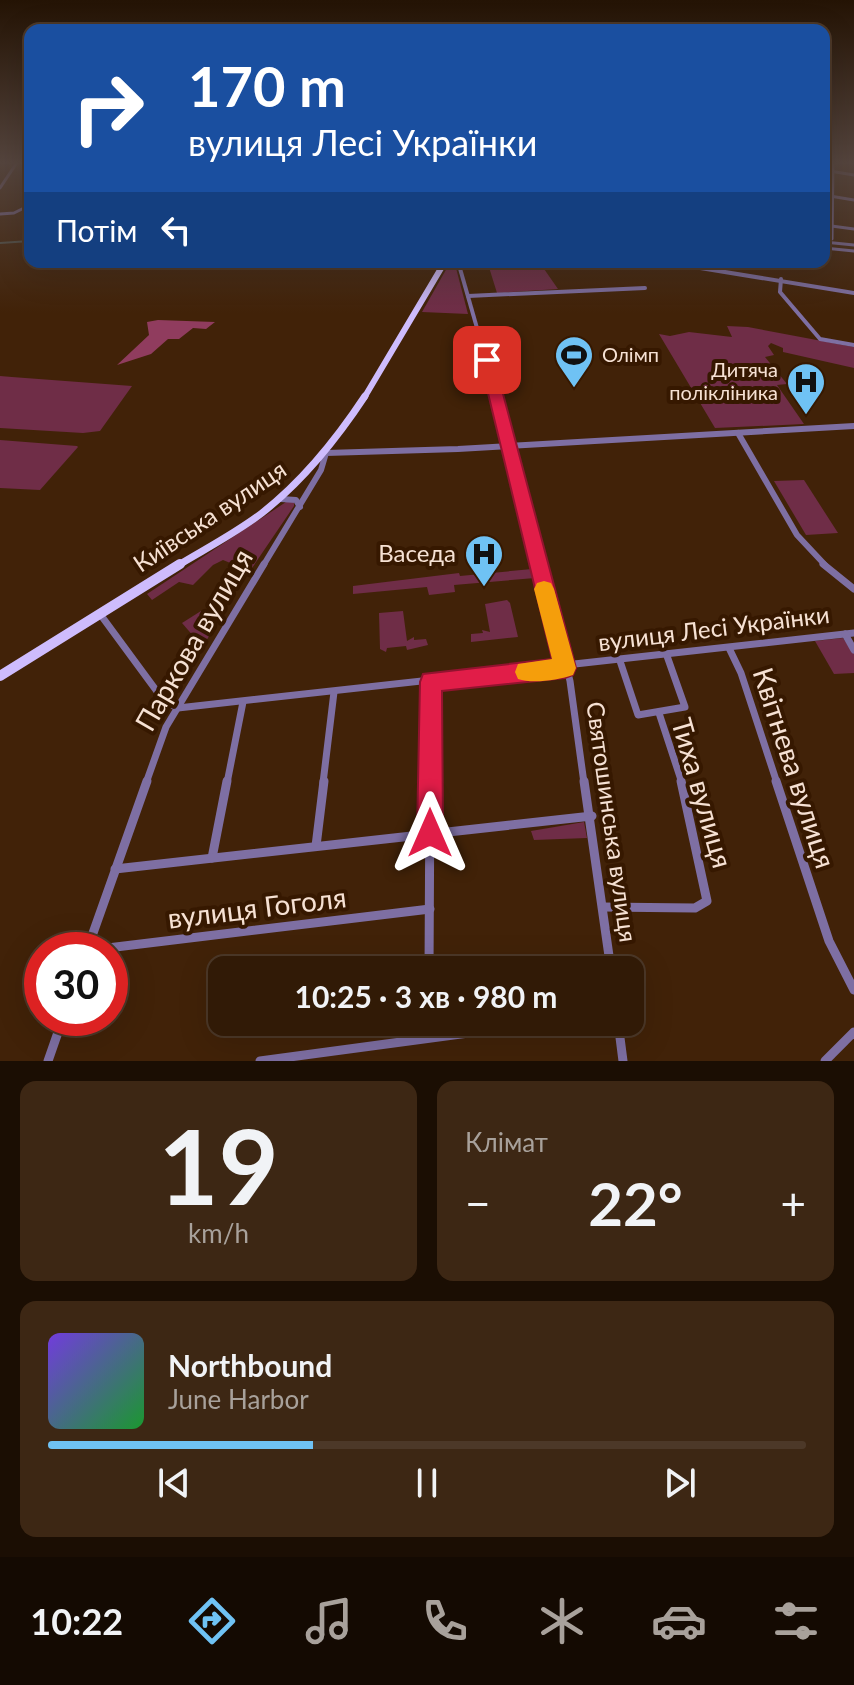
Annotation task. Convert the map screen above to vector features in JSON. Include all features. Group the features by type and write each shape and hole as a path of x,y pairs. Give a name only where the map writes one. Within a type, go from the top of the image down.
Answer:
{"main road":[{"name":"Київська вулиця","path":"0,676 281,499 326,453 441,268"}],"street":[{"path":"832,214 832,239"},
{"path":"832,226 854,229"},
{"path":"830,245 854,245"},
{"path":"830,246 854,251"},
{"name":"Святошинська вулиця","path":"460,268 570,681 592,816 609,956"},
{"path":"702,268 854,293"},
{"path":"781,279 780,292 820,339 854,345"},
{"path":"468,296 645,288"},
{"path":"326,453 507,447 854,427"},
{"path":"738,433 797,535 818,560 854,589"},
{"name":"Паркова вулиця","path":"95,932 166,727 300,507 321,470 326,453"},
{"path":"281,499 296,500 300,507"},
{"path":"99,614 164,701 178,708"},
{"path":"850,633 854,650"},
{"name":"вулиця Лесі Українки","path":"178,708 565,668 850,633"},
{"name":"Квітнева вулиця","path":"729,648 741,673 829,941 854,990"},
{"path":"659,713 685,707 667,656"},
{"name":"Тиха вулиця","path":"603,907 695,908 707,901 703,871 679,773 659,713 638,715 635,712 620,661"},
{"path":"429,956 431,682"},
{"path":"316,846 334,692"},
{"path":"212,858 243,702"},
{"path":"115,869 592,816"},
{"name":"вулиця Гоголя","path":"128,945 430,909"},
{"path":"825,1061 854,1032"},
{"path":"48,1061 57,1036"},
{"path":"260,1061 428,1036"},
{"path":"620,1036 623,1061"}],"shaded area":[{"path":"447,268 456,268 468,314 422,312"},
{"path":"489,268 543,268 558,289 497,293"},
{"path":"147,322 215,322 206,329 193,328 179,339 168,339 151,354 117,365 149,335"},
{"path":"727,326 748,327 854,347 854,368 783,352 783,348 771,343 768,346 774,355 765,357 787,384 777,385 804,424 715,428 659,334 670,336 689,332 732,337"},
{"path":"0,376 132,386 100,431 83,433 0,428"},
{"path":"0,440 78,447 40,490 0,488"},
{"path":"804,480 838,533 806,535 774,481"},
{"path":"289,500 294,502 294,506 250,571 223,560 213,565 193,585 179,582 152,600 147,594"},
{"path":"532,569 535,578 454,585 455,592 429,595 427,587 353,594 353,586 459,573 460,576"},
{"path":"507,600 518,637 471,642 471,634 483,633 482,630 490,632 485,604"},
{"path":"225,609 205,643 195,638 182,623 201,611"},
{"path":"403,611 407,641 414,637 414,640 426,639 428,645 407,650 406,646 387,648 386,652 380,649 379,613"},
{"path":"843,638 854,654 854,673 834,674 815,641"},
{"path":"584,822 587,838 534,840 531,831"}],"waterway":[{"path":"0,243 24,241"}],"slow traffic":[{"path":"526,672 565,668 544,589"}],"place":[{"name":"Олімп","path":"574,389"},
{"name":"Дитяча полікліника","path":"806,416"},
{"name":"Васеда","path":"484,588"}],"route":[{"path":"430,833 431,682 565,668 487,360"}]}
